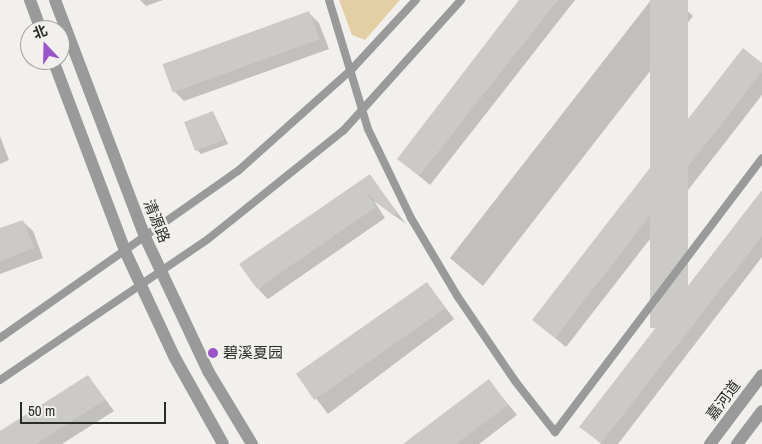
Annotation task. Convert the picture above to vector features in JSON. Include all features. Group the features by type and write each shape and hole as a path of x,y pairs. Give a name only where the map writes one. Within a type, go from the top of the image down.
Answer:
{"street":[{"path":"30,0 38,20"},
{"name":"清源路","path":"54,0 145,237 208,371 252,444"},
{"path":"57,70 125,251 175,358 223,444"},
{"name":"嘉河道","path":"710,444 762,375"},
{"path":"738,444 762,411"}],"lane":[{"path":"330,0 363,111 411,218 463,304 515,381 555,432 762,158"},
{"path":"0,338 238,171 352,69 416,0"},
{"path":"0,380 208,239 344,130 461,0"}],"shaded area":[{"path":"339,0 400,0 365,40 352,35"}],"building":[{"path":"519,0 558,0 419,176 397,159"},
{"path":"650,0 688,0 688,328 650,328"},
{"path":"309,11 319,39 173,93 162,64"},
{"path":"743,48 762,63 762,72 555,338 532,320"},
{"path":"213,111 224,140 195,151 184,122"},
{"path":"370,174 397,213 394,216 367,194 376,207 257,289 239,264"},
{"path":"762,190 762,236 601,443 579,427"},
{"path":"23,220 34,248 0,261 0,228"},
{"path":"427,282 445,308 314,400 296,374"},
{"path":"88,375 105,400 36,444 0,444 0,431"},
{"path":"489,379 508,405 456,444 403,444"}],"place":[{"name":"碧溪夏园","path":"213,353"}]}
